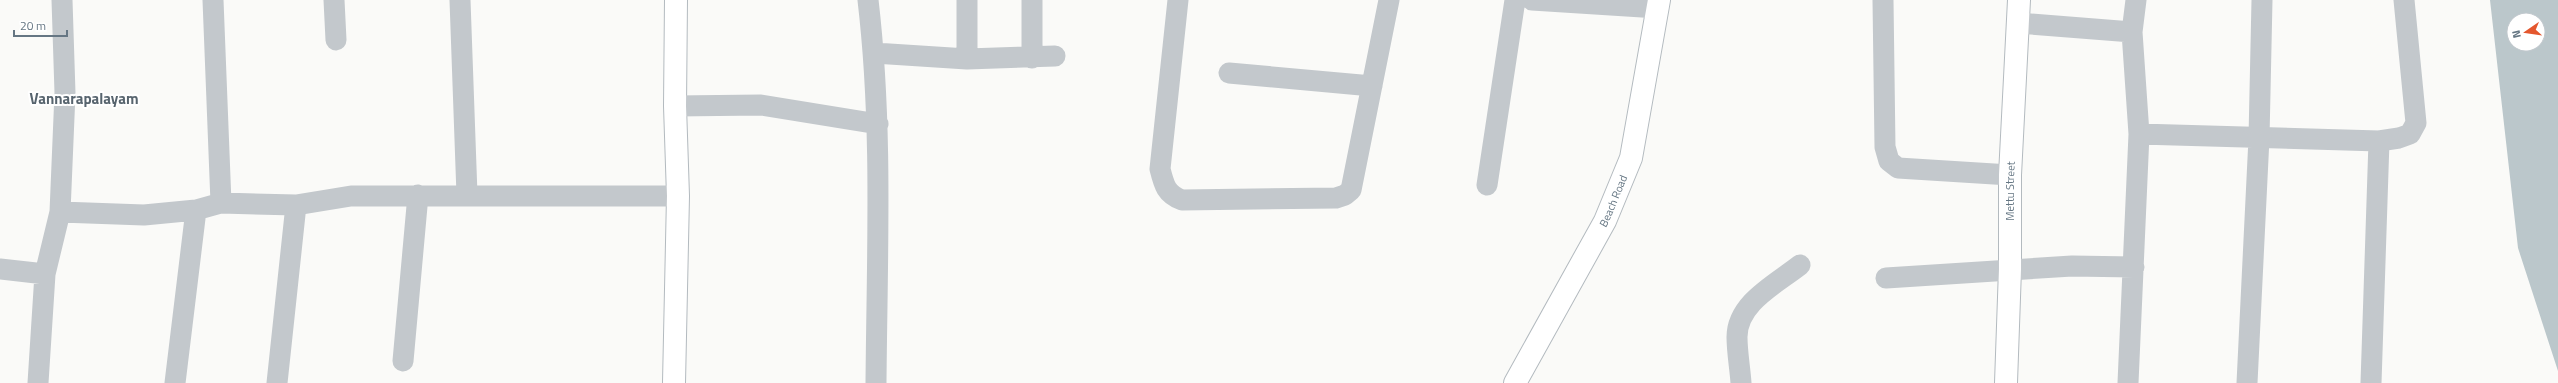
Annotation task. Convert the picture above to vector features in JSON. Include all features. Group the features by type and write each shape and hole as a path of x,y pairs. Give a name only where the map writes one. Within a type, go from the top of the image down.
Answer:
{"street":[{"path":"38,383 45,274 60,212 65,93 62,0"},
{"path":"213,0 222,203"},
{"path":"334,0 336,40"},
{"path":"460,0 466,195"},
{"path":"674,383 678,196 675,106 676,0"},
{"path":"868,0 874,53 878,124 876,383"},
{"path":"967,0 967,59"},
{"path":"1032,0 1032,58"},
{"path":"1178,0 1160,169 1164,186 1171,196 1182,200 1336,198 1345,195 1354,183 1389,0"},
{"path":"1487,185 1515,0"},
{"path":"1532,0 1658,4"},
{"path":"1883,0 1885,147 1889,161 1898,168 2010,175"},
{"name":"Mettu Street","path":"2006,383 2010,269 2010,175 2019,0"},
{"path":"2128,383 2139,134 2132,32 2136,0"},
{"path":"2247,383 2259,138 2262,0"},
{"path":"2139,134 2379,141 2399,138 2410,134 2416,122 2404,0"},
{"name":"Beach Road","path":"1516,383 1605,221 1631,158 1658,4"},
{"path":"2018,23 2132,32"},
{"path":"874,53 967,59 1032,58 1055,56"},
{"path":"1229,72 1372,86"},
{"path":"675,106 761,104 878,124"},
{"path":"2371,383 2379,141"},
{"path":"403,361 418,195"},
{"path":"60,212 144,215 196,210 222,203 296,205 351,196 678,196"},
{"path":"277,383 296,205"},
{"path":"175,383 196,210"},
{"path":"1742,383 1737,336 1740,316 1748,306 1800,265"},
{"path":"1886,278 2010,269 2134,267"},
{"path":"0,269 45,274"}],"shaded area":[{"path":"2490,0 2558,0 2558,371 2518,248"}],"district":[{"name":"Vannarapalayam","path":"84,99"}]}
